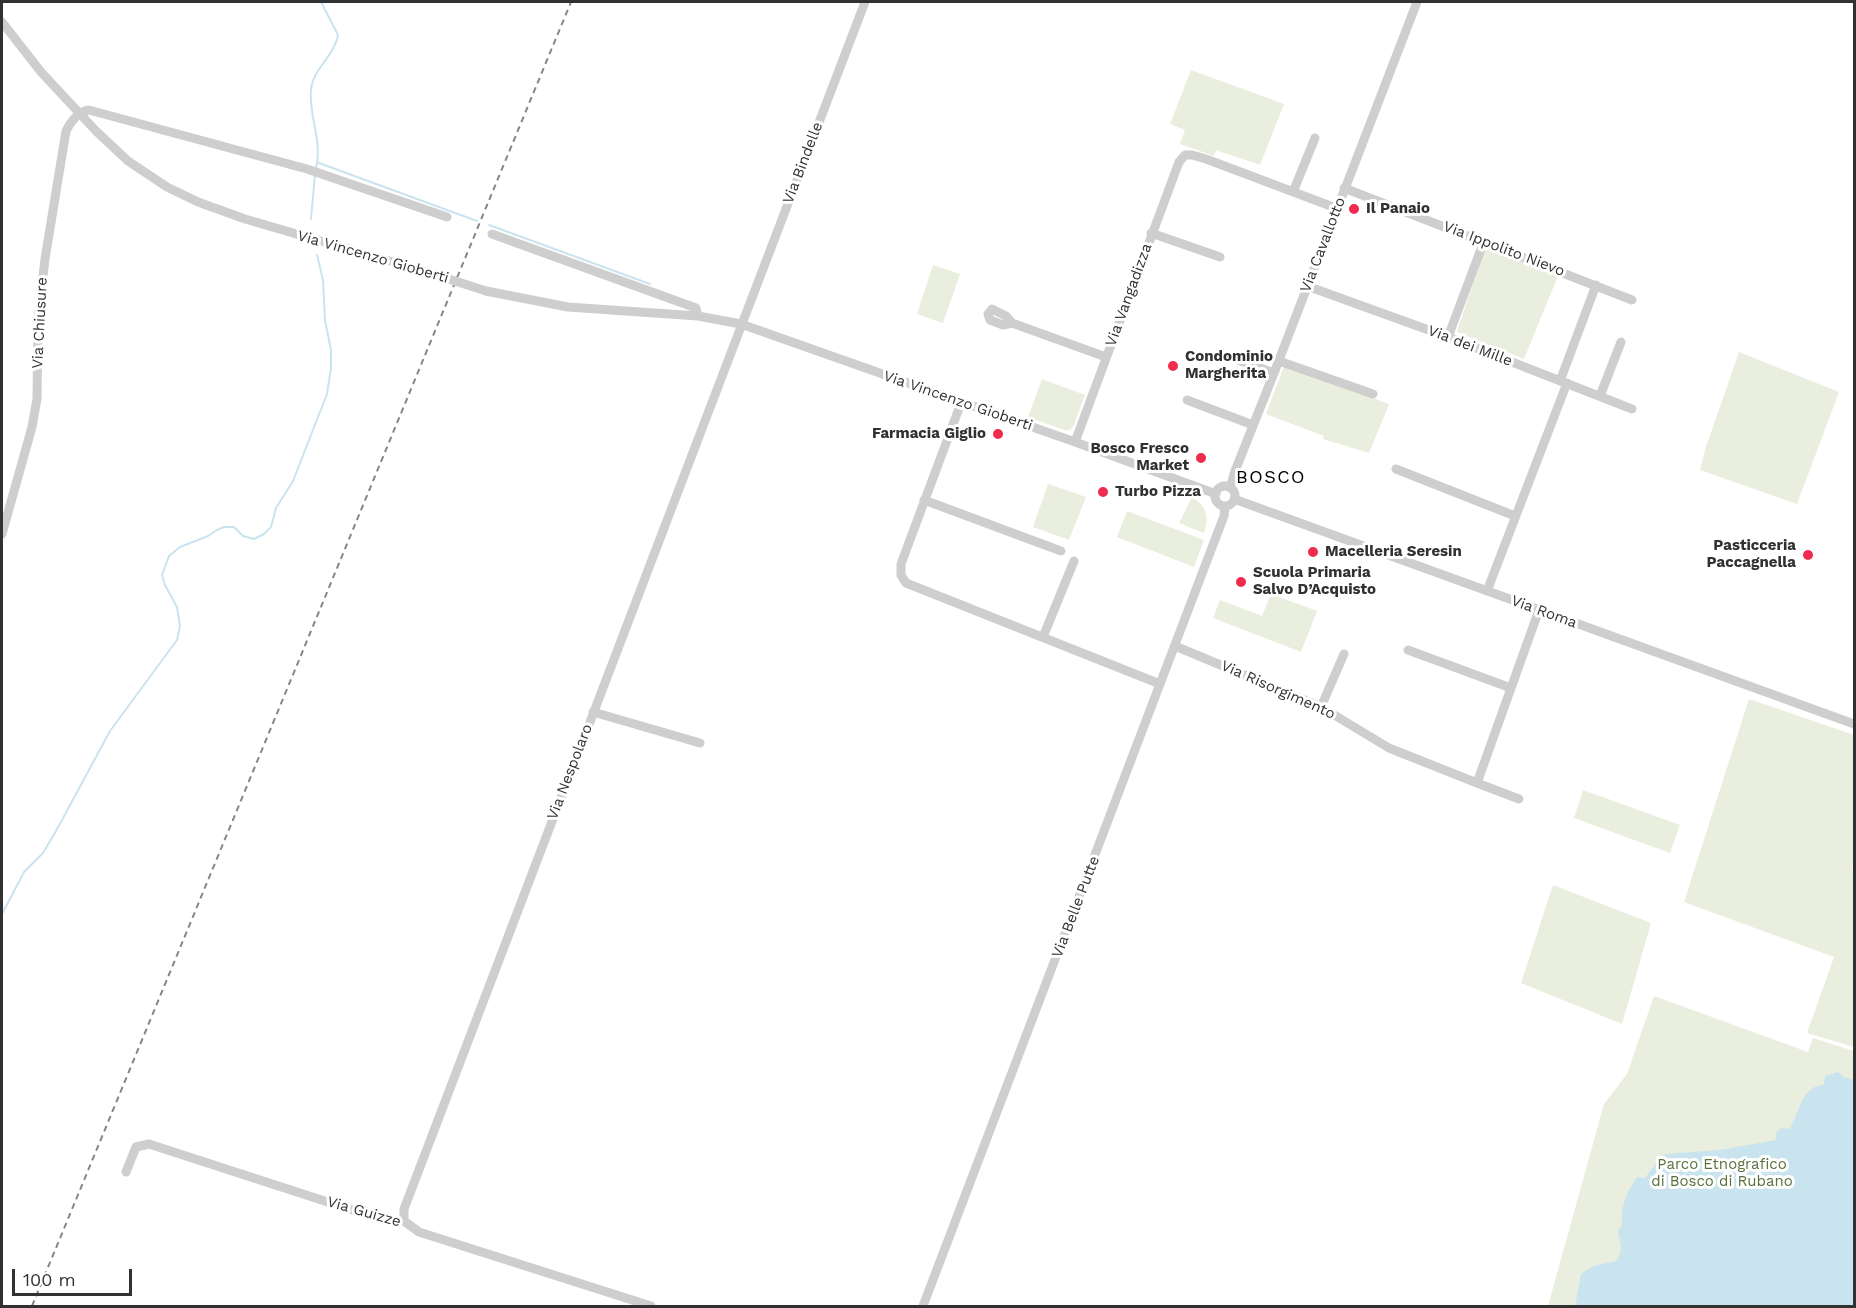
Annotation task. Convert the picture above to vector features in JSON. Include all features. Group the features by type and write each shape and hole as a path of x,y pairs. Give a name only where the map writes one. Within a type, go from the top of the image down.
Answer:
{"street":[{"name":"Via Bindelle","path":"741,324 865,2"},
{"name":"Via Cavallotto","path":"1230,488 1417,2"},
{"name":"Via Vincenzo Gioberti","path":"2,22 79,114 128,160 167,187 198,202 245,219 486,291 568,307 698,316 741,324 1075,442 1216,495"},
{"path":"79,114 89,110 307,169 447,217"},
{"name":"Via Chiusure","path":"2,534 32,427 37,399 38,320 45,259 66,131 79,114"},
{"path":"1293,192 1315,138"},
{"name":"Via Vangadizza","path":"1075,442 1151,233 1179,162 1185,155 1206,159 1336,208"},
{"name":"Via Ippolito Nievo","path":"1344,188 1632,300"},
{"name":"Via Vangadizza","path":"1151,233 1220,257"},
{"name":"Via Vincenzo Gioberti","path":"492,234 696,308 698,316"},
{"path":"1448,337 1484,242"},
{"path":"1487,591 1564,382 1596,285"},
{"name":"Via dei Mille","path":"1307,286 1448,337 1632,409"},
{"name":"Via Vangadizza","path":"1012,323 1106,357"},
{"name":"Via Nespolaro","path":"404,1221 404,1209 741,324"},
{"path":"1600,396 1621,342"},
{"path":"1219,352 1274,373"},
{"path":"1279,361 1373,394"},
{"path":"1187,400 1253,425"},
{"path":"961,403 901,564 901,574 906,583 1160,684"},
{"path":"1396,469 1515,516"},
{"path":"1221,487 1230,488 1234,493 1234,499 1231,504 1225,506 1218,502 1216,495 1221,487"},
{"name":"Via Roma","path":"1234,499 1854,724"},
{"path":"924,500 1061,551"},
{"name":"Via Belle Putte","path":"923,1306 1175,646 1224,516 1225,506"},
{"path":"1043,637 1074,561"},
{"path":"1477,783 1539,610"},
{"name":"Via Risorgimento","path":"1175,646 1322,707 1389,748 1519,799"},
{"path":"1407,650 1511,688"},
{"path":"1322,707 1344,654"},
{"path":"593,712 700,743"},
{"name":"Via Guizze","path":"126,1172 136,1146 149,1144 377,1218 404,1221 419,1232 651,1306"}],"green space":[{"path":"1191,70 1284,104 1260,165 1216,150 1214,156 1180,144 1185,130 1170,124"},
{"path":"1487,250 1558,276 1524,359 1457,331 1483,254"},
{"path":"933,265 960,274 943,323 917,314"},
{"path":"1739,352 1839,392 1797,504 1700,470"},
{"path":"1284,366 1389,404 1369,453 1323,439 1324,436 1266,414"},
{"path":"1042,379 1085,395 1070,430 1028,417"},
{"path":"1048,484 1086,497 1069,540 1033,527"},
{"path":"1192,497 1201,504 1206,512 1207,521 1204,533 1179,523"},
{"path":"1127,511 1204,540 1194,567 1117,537"},
{"path":"1271,594 1317,611 1301,652 1213,618 1220,600 1262,616"},
{"path":"1749,699 1854,735 1854,862 1852,870 1854,871 1854,1047 1807,1033 1834,957 1684,902"},
{"path":"1583,790 1680,825 1670,853 1574,818"},
{"path":"1553,885 1651,923 1622,1024 1521,983"},
{"name":"Parco Etnografico di Bosco di Rubano","path":"1654,996 1808,1052 1813,1038 1854,1051 1854,1306 1548,1306 1604,1104 1627,1074"}],"water":[{"path":"1838,1072 1854,1080 1854,1306 1575,1306 1581,1274 1593,1266 1616,1261 1619,1257 1621,1249 1618,1230 1622,1225 1623,1206 1637,1177 1645,1178 1659,1159 1666,1154 1719,1150 1776,1140 1776,1133 1781,1128 1789,1129 1793,1123 1805,1095 1810,1090 1824,1085 1825,1076"}],"waterway":[{"path":"316,168 318,148 311,89 338,35 321,2"},
{"path":"319,163 477,221"},
{"path":"311,219 315,174"},
{"path":"489,225 650,284"},
{"path":"2,914 24,872 43,853 56,831 110,731 177,640 180,626 177,607 162,575 169,556 180,547 224,527 234,527 243,536 254,539 264,534 271,527 276,508 293,481 327,394 331,368 323,280 317,255"}],"railway":[{"path":"32,1306 571,2"}],"place":[{"name":"Il Panaio","path":"1354,209"},
{"name":"Condominio Margherita","path":"1173,366"},
{"name":"Farmacia Giglio","path":"998,434"},
{"name":"Bosco Fresco Market","path":"1201,458"},
{"name":"Turbo Pizza","path":"1103,492"},
{"name":"Macelleria Seresin","path":"1313,552"},
{"name":"Pasticceria Paccagnella","path":"1808,555"},
{"name":"Scuola Primaria Salvo D’Acquisto","path":"1241,582"}],"district":[{"name":"BOSCO","path":"1271,478"}]}
